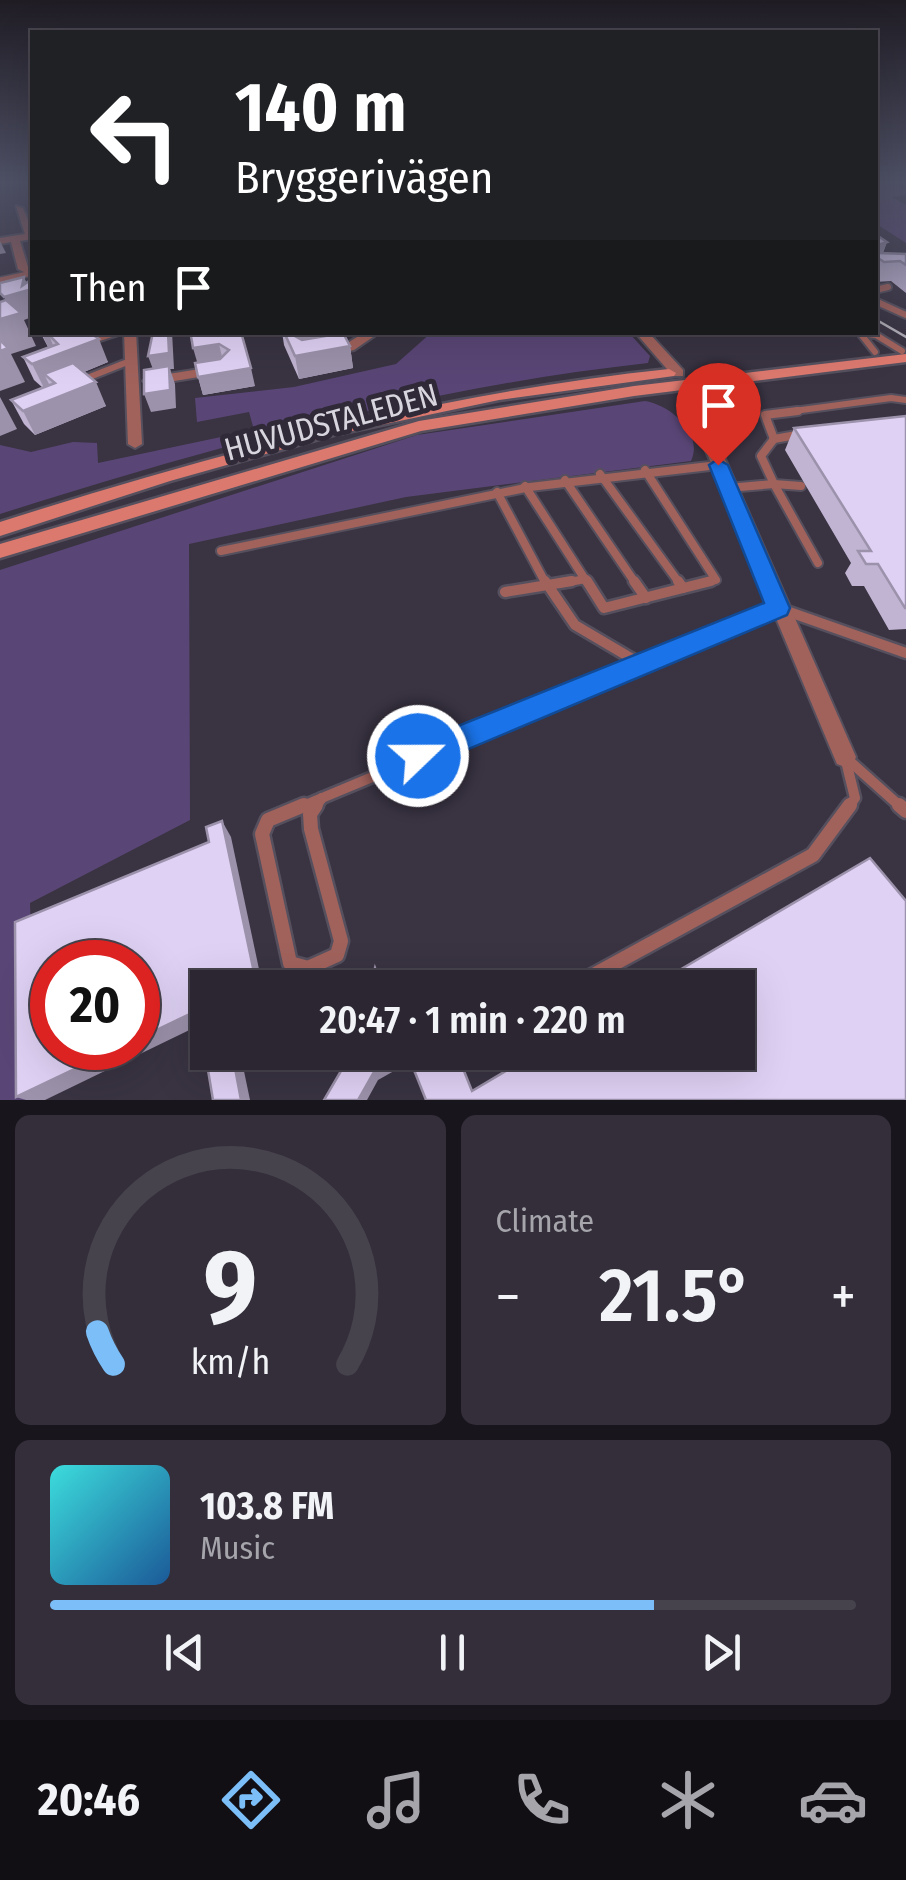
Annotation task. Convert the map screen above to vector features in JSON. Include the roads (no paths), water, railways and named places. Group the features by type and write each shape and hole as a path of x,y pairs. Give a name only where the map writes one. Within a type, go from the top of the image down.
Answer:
{"main road":[{"path":"682,378 875,352 905,353"},
{"path":"682,378 905,353"},
{"name":"HUVUDSTALEDEN","path":"0,529 366,424 575,384 682,378"},
{"name":"HUVUDSTALEDEN","path":"0,551 375,437 682,378"}],"street":[{"path":"0,242 30,236"},
{"path":"15,239 24,269 30,272"},
{"path":"130,335 134,444"},
{"path":"320,352 350,347 369,335"},
{"path":"644,335 682,378 844,757"},
{"path":"133,384 224,369"}],"lane":[{"path":"0,280 30,273"},
{"path":"878,289 888,287"},
{"path":"878,303 906,315"},
{"path":"84,343 109,335"},
{"path":"862,335 875,352"},
{"path":"878,335 905,353"},
{"path":"76,382 130,361"},
{"path":"774,438 764,415 891,398 906,400"},
{"path":"812,433 774,438 761,456 818,563"},
{"path":"221,551 525,486 600,474 718,465"},
{"path":"525,486 604,608 716,580 645,470"},
{"path":"600,474 683,588"},
{"path":"565,480 646,598"},
{"path":"728,488 801,486"},
{"path":"497,492 546,583 575,625 642,664"},
{"path":"505,592 586,579"},
{"path":"324,796 310,814 310,829 340,940 336,955 308,968 290,963 262,834 268,820 324,796 778,608 906,653"},
{"path":"844,757 906,811"},
{"path":"603,970 813,855 855,798 844,757"}],"tram line":[{"path":"878,321 906,337"}]}
